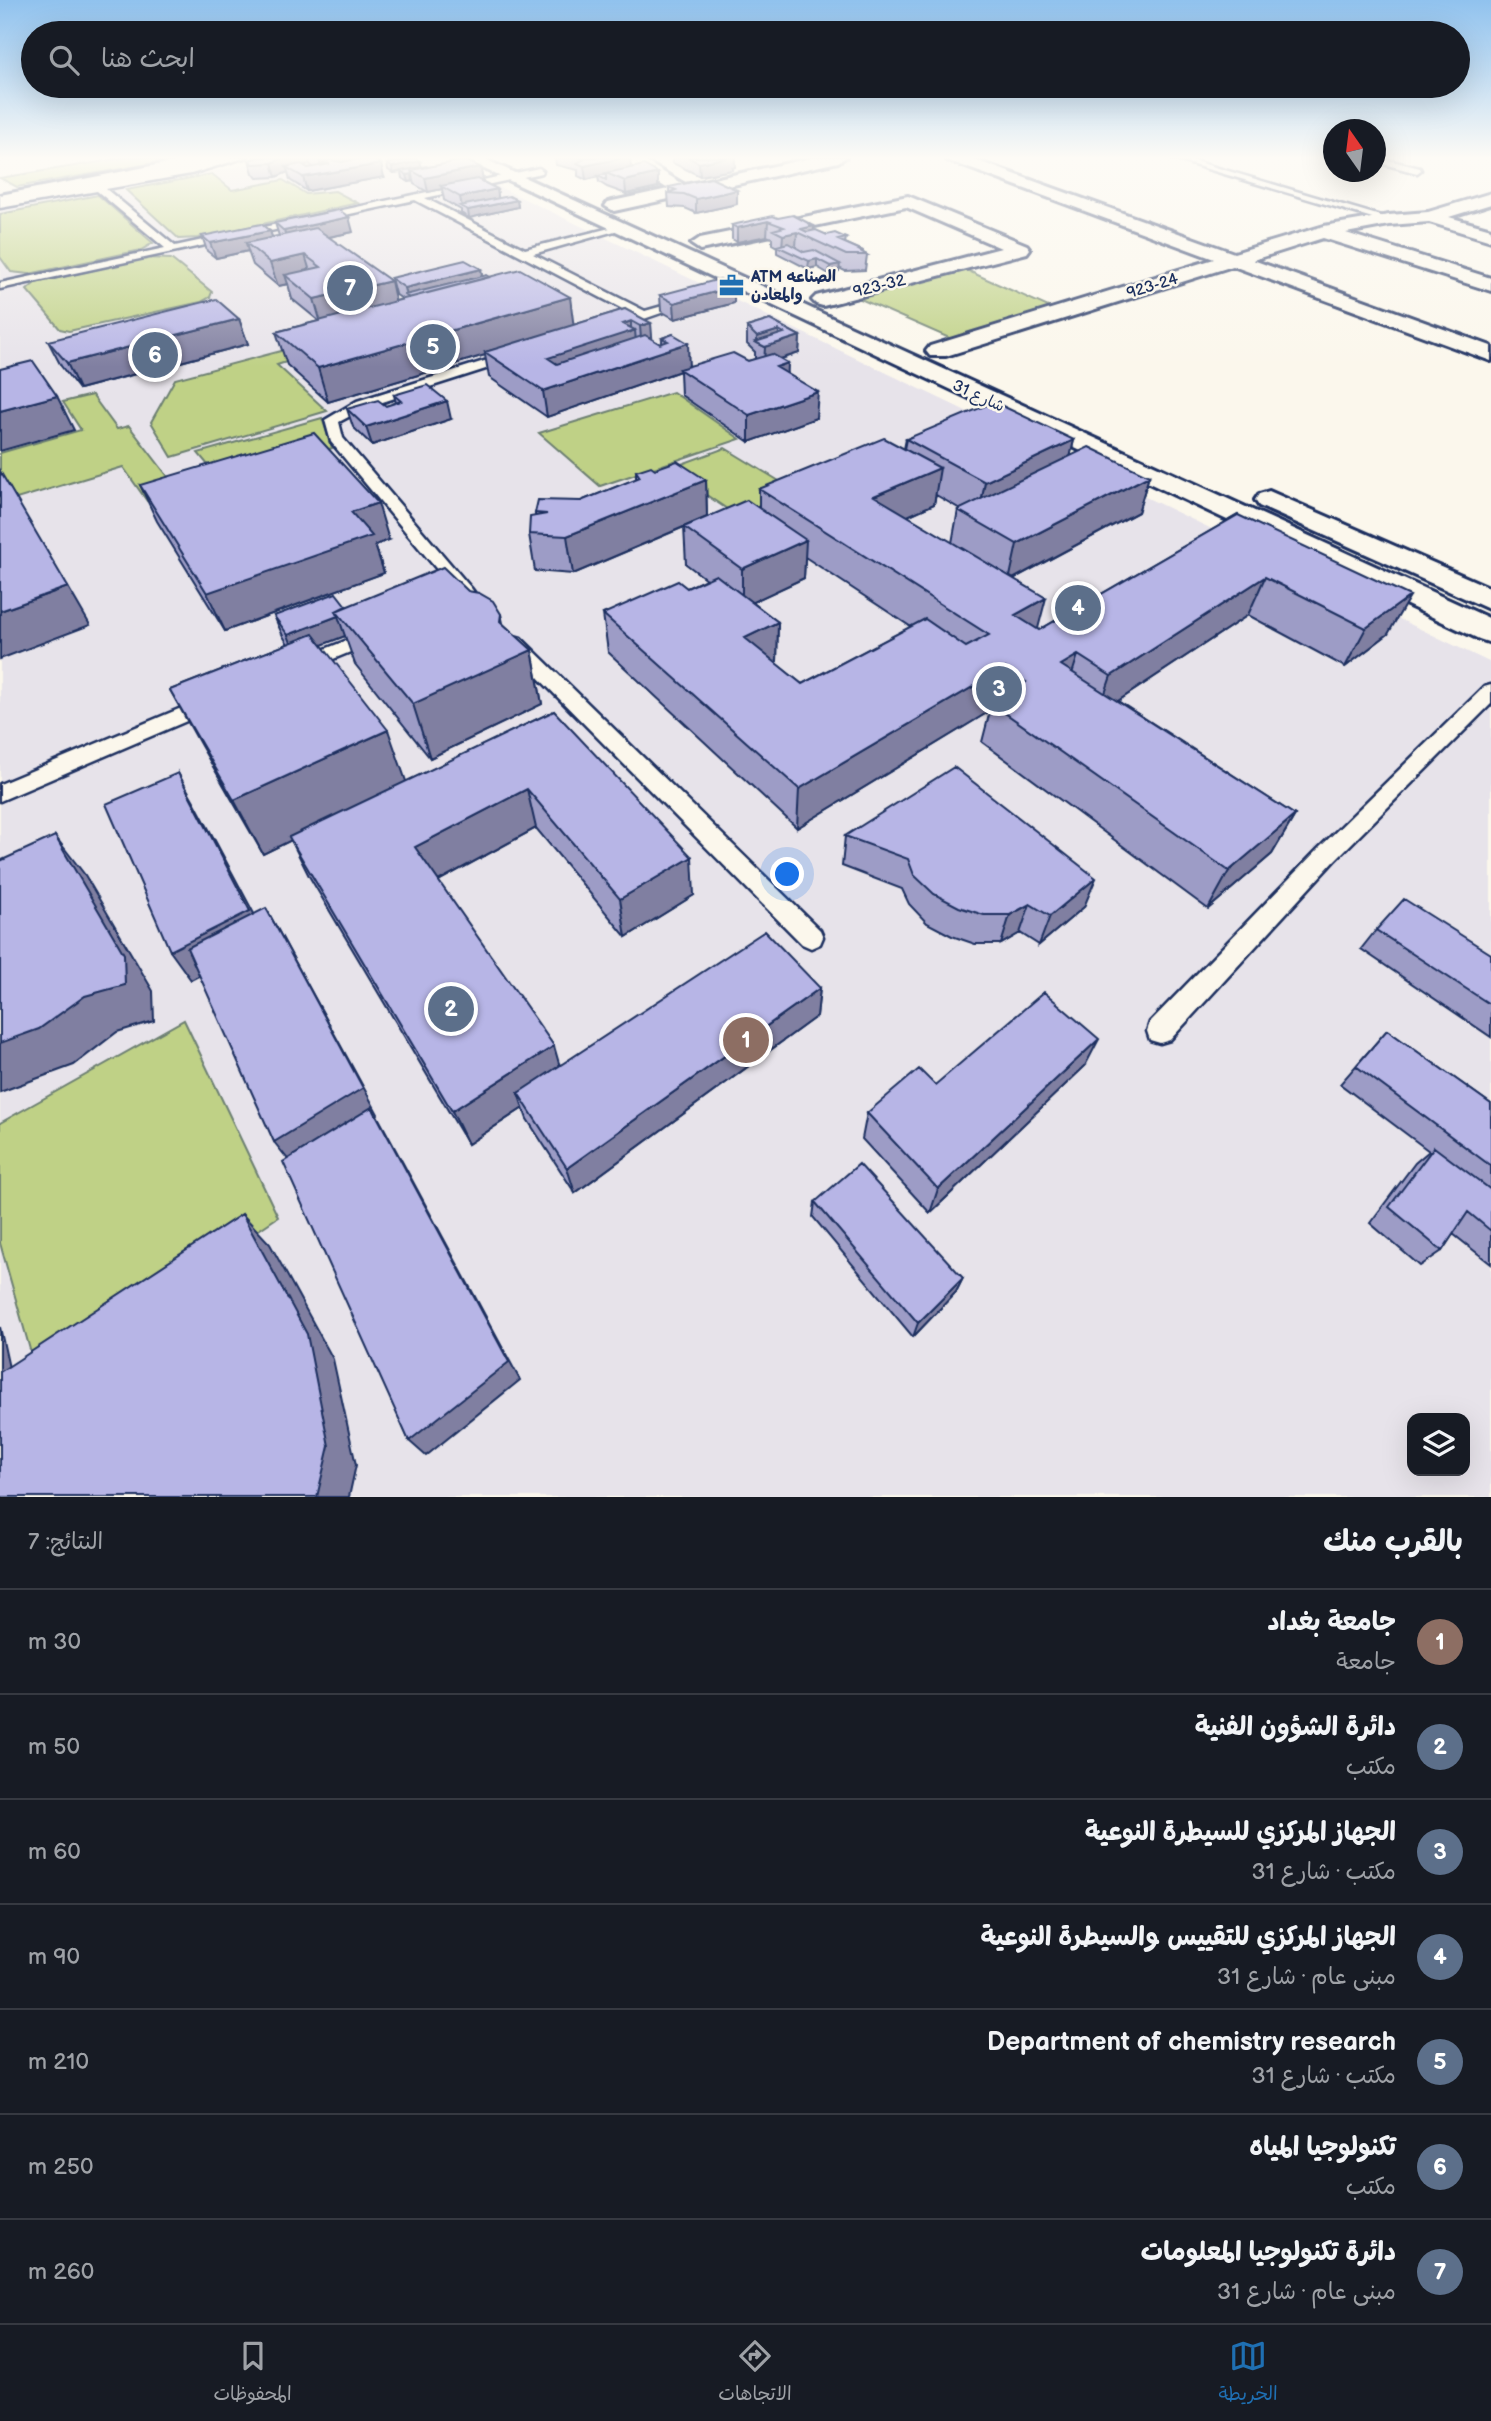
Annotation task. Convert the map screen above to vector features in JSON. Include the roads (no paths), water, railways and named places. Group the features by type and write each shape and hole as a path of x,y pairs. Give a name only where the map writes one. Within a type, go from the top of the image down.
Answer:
{"street":[{"name":"شارع 31","path":"634,227 741,284 1491,632"},
{"name":"شارع 31","path":"647,227 700,244 1051,402"},
{"name":"923-32","path":"700,244 783,227"},
{"name":"923-32","path":"822,300 1020,249 968,227"},
{"path":"1139,227 1491,354"},
{"name":"923-24","path":"937,351 1324,232 1352,227"},
{"path":"1463,227 1491,235"},
{"path":"1324,232 1491,285"},
{"path":"1252,493 1491,600"}],"lane":[{"path":"146,227 174,250"},
{"path":"0,286 282,227"},
{"path":"472,227 643,315"},
{"path":"523,253 591,227"},
{"path":"605,327 741,284"},
{"path":"443,607 474,601 336,439 332,420 362,404 528,351"},
{"path":"498,626 811,937"},
{"path":"288,671 391,629"},
{"path":"1160,1031 1326,855 1491,692"},
{"path":"0,793 223,698"}],"place":[{"name":"ATM الصناعه والمعادن","path":"731,285"},
{"name":"دائرة تكنولوجيا المعلومات","path":"350,288"},
{"name":"Department of chemistry research","path":"433,347"},
{"name":"تكنولوجيا المياه","path":"155,355"},
{"name":"الجهاز المركزي للتقييس والسيطرة النوعية","path":"1078,608"},
{"name":"الجهاز المركزي للسيطرة النوعية","path":"999,689"},
{"name":"دائرة الشؤون الفنية","path":"451,1009"},
{"name":"جامعة بغداد","path":"746,1040"}]}
